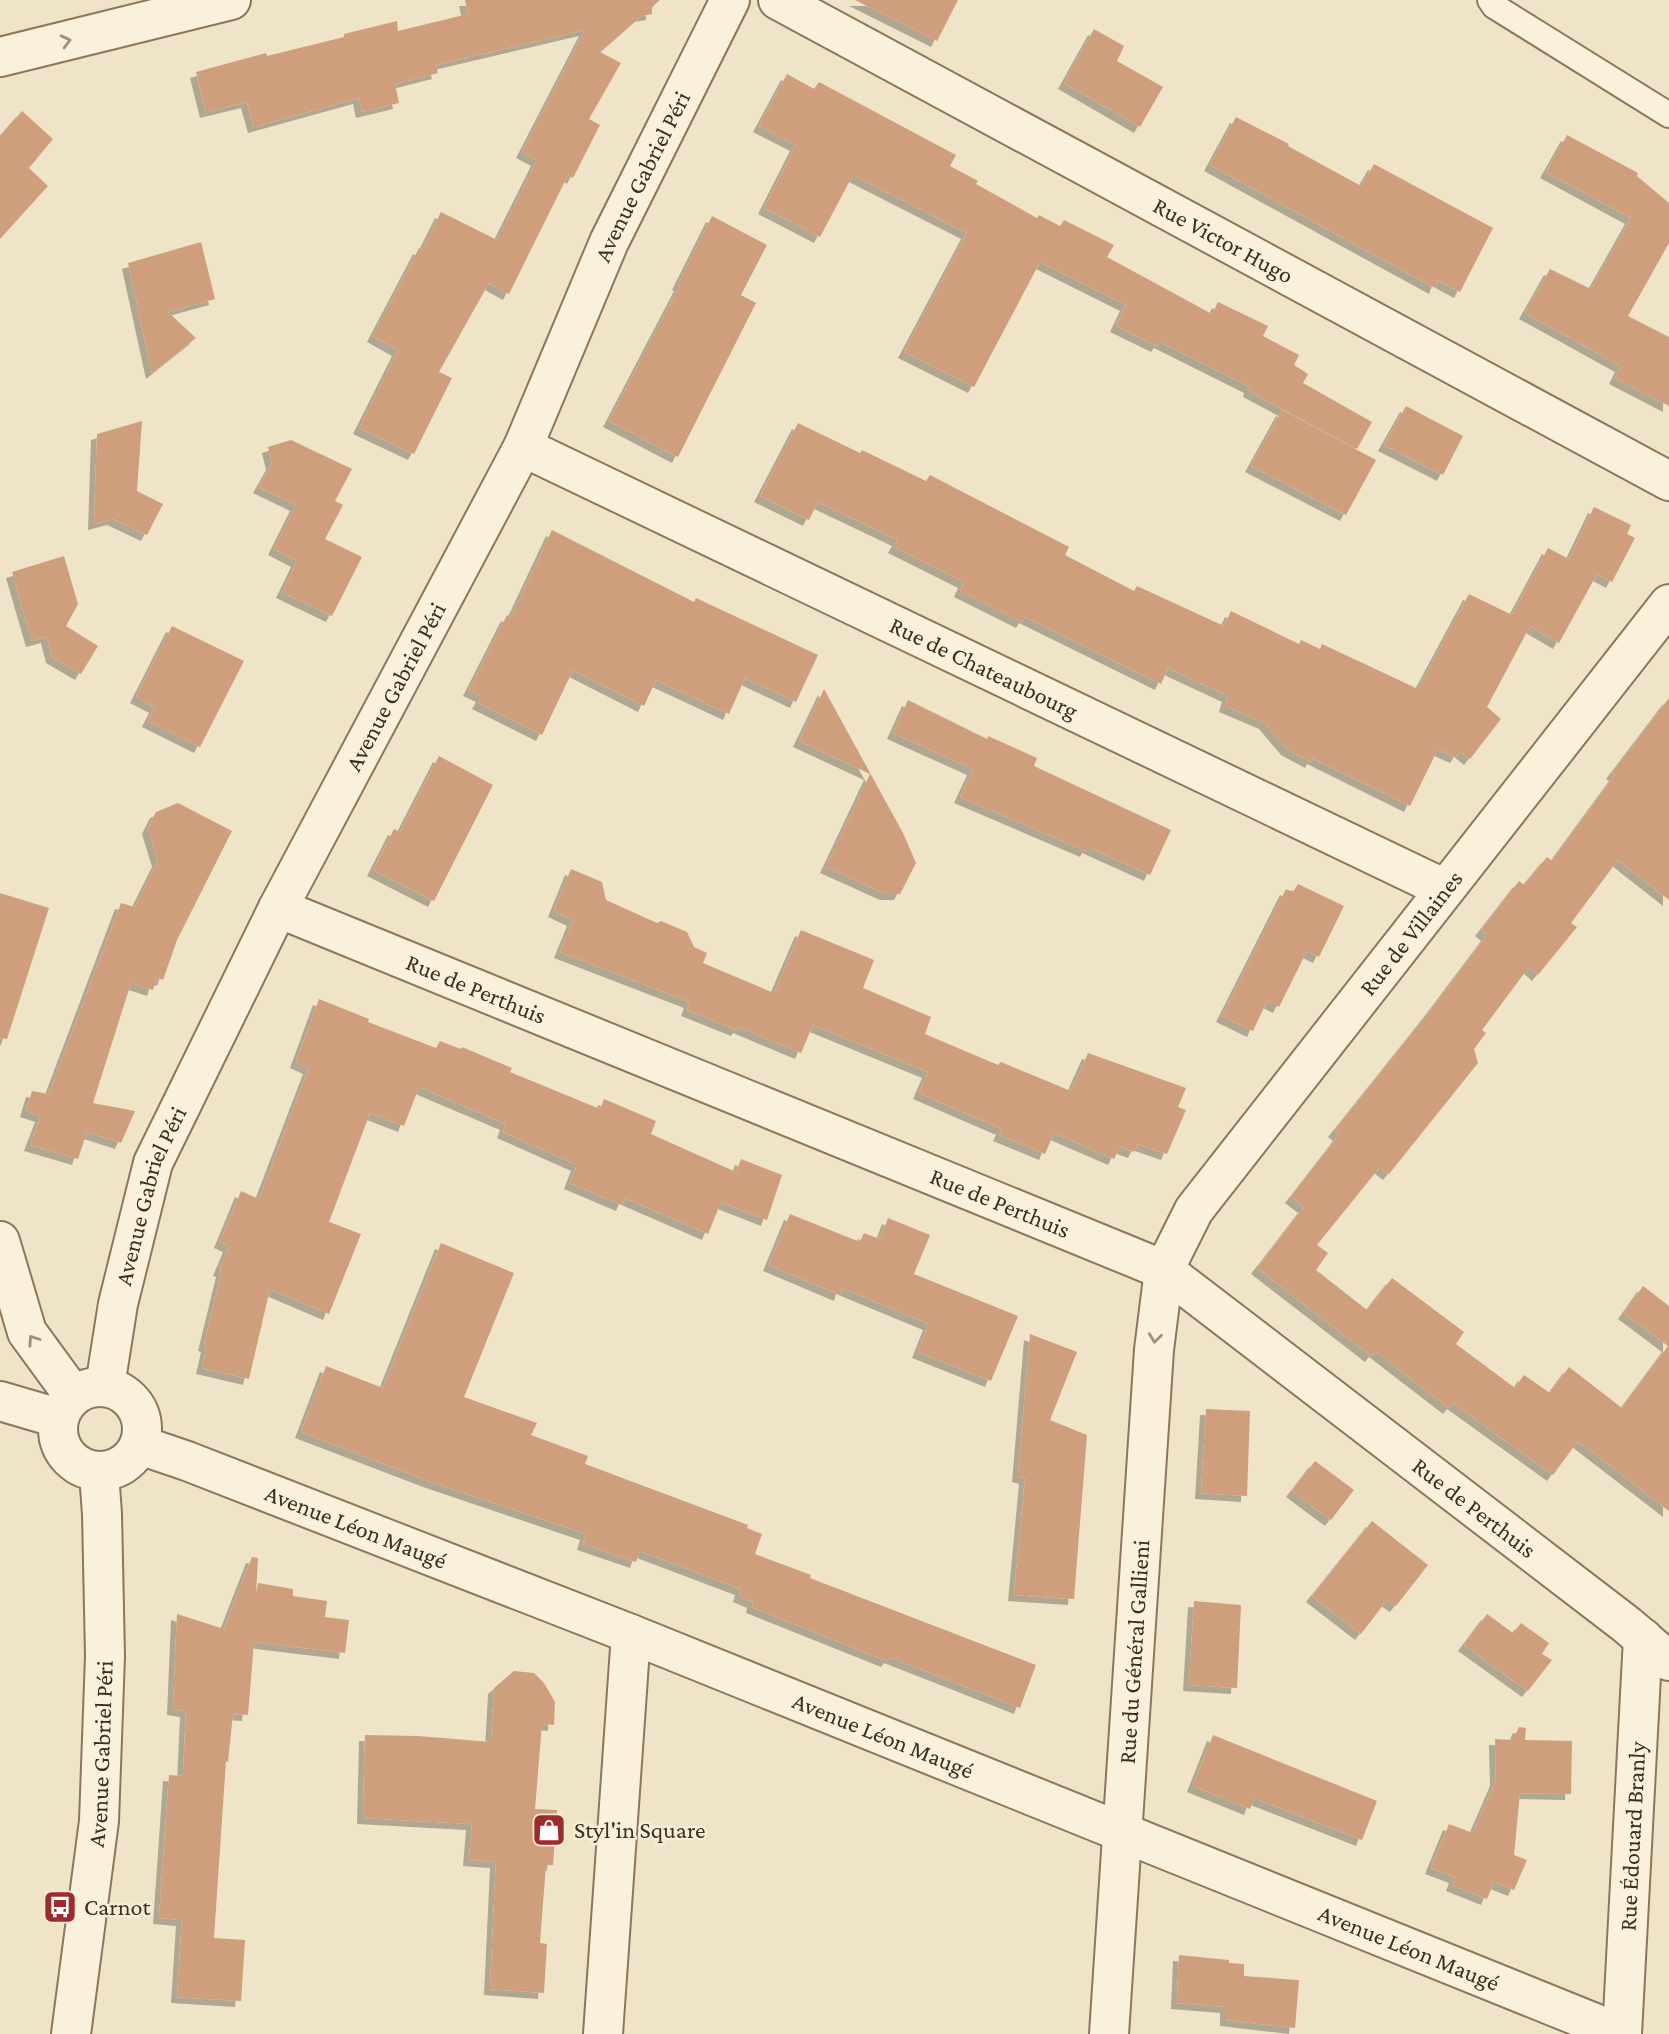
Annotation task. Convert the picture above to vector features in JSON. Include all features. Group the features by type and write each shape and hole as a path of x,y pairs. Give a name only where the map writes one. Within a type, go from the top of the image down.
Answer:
{"street":[{"path":"0,57 231,0"},
{"name":"Avenue Gabriel Péri","path":"79,1400 118,1304 153,1163 278,908 523,447 609,243 730,0"},
{"name":"Rue Victor Hugo","path":"778,0 1669,481"},
{"name":"Rue de Chateaubourg","path":"523,447 1446,889"},
{"name":"Rue de Villaines","path":"1164,1270 1194,1210 1669,604"},
{"name":"Rue de Perthuis","path":"278,908 1164,1270 1656,1649"},
{"path":"0,1241 27,1332 79,1400"},
{"name":"Rue du Général Gallieni","path":"1109,2034 1154,1350 1164,1270"},
{"path":"0,1401 129,1396 142,1419 140,1445 124,1465 99,1472 74,1464 59,1444 79,1400"},
{"name":"Avenue Léon Maugé","path":"140,1445 631,1634 1622,2034"},
{"name":"Avenue Gabriel Péri","path":"71,2034 99,1821 106,1656 99,1472"},
{"path":"603,2034 631,1634"},
{"name":"Rue Édouard Branly","path":"1622,2034 1656,1649"}],"lane":[{"path":"1490,0 1494,6 1669,115"}],"building":[{"path":"465,0 660,0 652,7 652,14 641,16 600,52 621,63 589,119 600,125 573,178 568,175 509,294 489,283 439,372 452,378 414,454 359,428 398,350 373,336 441,212 497,240 537,160 522,152 585,30 436,65 438,73 395,84 399,103 362,112 359,98 254,127 247,102 206,112 196,72 266,53 267,56 344,37 344,34 397,21 398,31 468,14"},
{"path":"855,0 958,0 937,41"},
{"path":"1094,29 1124,46 1117,61 1163,87 1140,127 1064,83"},
{"path":"787,74 814,89 819,82 956,155 950,166 978,181 976,184 1037,218 1039,215 1060,226 1064,220 1114,245 1107,257 1212,314 1218,302 1268,326 1263,336 1299,355 1294,365 1308,374 1303,383 1372,422 1357,449 1249,391 1250,387 1160,342 1157,346 1116,326 1126,305 1040,262 974,387 904,352 967,233 853,175 820,237 764,208 796,145 759,126"},
{"path":"22,111 53,139 29,168 48,186 0,239 0,136"},
{"path":"1236,117 1361,186 1374,164 1493,228 1460,292 1438,280 1435,288 1210,165"},
{"path":"1567,135 1638,173 1637,176 1669,203 1669,243 1628,316 1669,337 1669,406 1615,378 1621,366 1525,313 1550,269 1591,289 1631,218 1546,172"},
{"path":"712,216 767,245 741,295 756,303 678,457 609,421 680,285 678,284"},
{"path":"201,242 215,299 168,312 196,338 152,373 128,263"},
{"path":"1406,406 1463,436 1443,475 1384,445"},
{"path":"1282,410 1376,460 1346,515 1251,466"},
{"path":"142,421 137,491 163,504 147,535 113,519 94,524 97,434"},
{"path":"798,423 926,481 930,475 1069,547 1065,555 1134,591 1137,586 1224,626 1231,611 1299,644 1301,640 1320,649 1322,644 1418,689 1469,594 1512,615 1548,548 1569,559 1594,507 1631,525 1627,534 1635,538 1612,582 1597,574 1559,643 1530,626 1487,707 1501,719 1470,759 1460,751 1456,757 1438,749 1410,806 1313,758 1311,762 1287,749 1265,723 1225,706 1228,696 1168,668 1161,684 1025,617 1022,622 960,591 964,582 894,547 898,540 818,502 809,520 760,496"},
{"path":"291,440 352,469 335,501 343,505 325,539 362,557 332,616 282,592 297,561 274,549 296,505 259,487 272,464 268,447"},
{"path":"552,530 694,602 696,598 818,655 796,702 745,678 729,714 656,680 644,706 573,670 542,735 478,703 482,696 469,690 507,615 511,617"},
{"path":"64,556 78,604 66,626 98,646 81,674 52,657 47,637 32,641 12,572"},
{"path":"172,626 244,661 200,747 148,721 155,707 136,697"},
{"path":"824,689 903,833 916,863 900,894 886,894 826,867 870,774 799,741"},
{"path":"1669,698 1669,900 1618,860 1571,923 1577,927 1538,975 1529,967 1482,1030 1486,1033 1474,1049 1478,1063 1389,1174 1380,1167 1317,1245 1328,1253 1316,1270 1367,1310 1392,1278 1464,1332 1456,1344 1515,1388 1524,1375 1550,1393 1569,1367 1622,1408 1668,1346 1624,1313 1643,1286 1669,1306 1669,1511 1578,1441 1553,1475 1453,1403 1449,1408 1375,1351 1371,1356 1257,1268 1304,1207 1291,1197 1339,1135 1334,1131 1487,935 1481,930 1519,881 1524,885 1547,857 1552,861 1615,775 1612,773"},
{"path":"908,700 987,739 988,736 1037,758 1034,766 1171,830 1150,875 1088,847 1086,851 960,797 973,769 893,733"},
{"path":"439,756 493,785 434,901 373,870 394,829 400,832"},
{"path":"178,803 232,831 177,940 163,980 157,978 153,990 131,983 93,1103 135,1111 121,1143 87,1132 78,1159 30,1145 41,1116 26,1111 32,1091 49,1094 121,903 135,907 158,861 148,828 156,812"},
{"path":"571,869 602,882 606,900 657,923 661,921 687,932 694,947 707,953 703,963 774,993 801,930 874,960 863,988 931,1017 925,1034 998,1065 1001,1062 1071,1091 1088,1053 1186,1088 1178,1107 1186,1110 1167,1154 1138,1144 1134,1152 1120,1147 1114,1159 1054,1133 1045,1154 999,1135 1002,1129 919,1093 928,1072 813,1025 801,1053 739,1027 737,1030 687,1010 690,1002 560,952 573,920 554,911"},
{"path":"1298,884 1344,906 1319,957 1307,951 1279,1007 1267,1001 1253,1031 1222,1016 1286,889 1293,892"},
{"path":"0,893 49,908 7,1039 0,1038"},
{"path":"319,999 369,1019 368,1022 436,1048 440,1041 461,1049 462,1047 512,1068 510,1072 600,1109 604,1099 656,1121 651,1134 736,1172 741,1159 782,1175 767,1220 721,1202 708,1234 625,1198 622,1205 570,1183 577,1165 503,1132 506,1124 419,1087 404,1126 370,1113 329,1222 361,1234 329,1314 270,1289 249,1379 202,1368 207,1346 204,1345 222,1271 219,1270 229,1246 220,1242 241,1191 259,1199 309,1068 296,1062"},
{"path":"790,1214 860,1242 864,1233 880,1239 888,1218 930,1235 914,1274 1018,1316 991,1381 918,1352 929,1324 842,1288 840,1295 769,1265"},
{"path":"441,1243 514,1273 464,1397 537,1423 531,1435 588,1456 585,1464 748,1525 747,1528 762,1534 755,1554 811,1575 810,1578 1036,1665 1020,1708 890,1657 887,1661 752,1607 753,1602 739,1596 741,1589 640,1551 636,1562 583,1544 586,1534 429,1481 301,1432 326,1366 383,1388"},
{"path":"1030,1334 1077,1352 1050,1420 1087,1435 1074,1599 1014,1595 1025,1478 1018,1476"},
{"path":"1206,1409 1250,1411 1247,1496 1201,1493"},
{"path":"1315,1461 1354,1490 1331,1520 1292,1491"},
{"path":"1372,1521 1428,1565 1396,1606 1387,1600 1361,1634 1312,1596"},
{"path":"252,1557 258,1558 256,1595 258,1583 293,1589 293,1596 327,1601 325,1617 349,1620 345,1653 254,1642 248,1715 233,1714 228,1762 226,1761 214,1938 245,1940 241,2001 177,1997 182,1920 159,1918 169,1775 183,1776 186,1711 173,1709 177,1614 224,1629"},
{"path":"1194,1601 1241,1605 1237,1688 1189,1685"},
{"path":"1487,1614 1513,1633 1521,1623 1549,1643 1542,1654 1552,1660 1528,1691 1464,1645"},
{"path":"514,1671 534,1673 544,1683 555,1702 554,1725 542,1724 535,1809 557,1810 553,1865 546,1865 540,1943 547,1944 544,1993 490,1989 496,1862 469,1860 472,1824 363,1818 365,1735 491,1742 494,1688"},
{"path":"1519,1727 1526,1728 1525,1740 1572,1741 1571,1794 1520,1793 1514,1855 1527,1860 1514,1890 1494,1882 1487,1899 1452,1885 1455,1877 1431,1868 1449,1824 1473,1833 1496,1780 1495,1739 1513,1740"},
{"path":"1213,1735 1377,1801 1362,1840 1254,1798 1250,1809 1193,1786"},
{"path":"1179,1955 1244,1964 1244,1976 1299,1980 1295,2028 1226,2020 1226,2007 1177,2003"}],"place":[{"name":"Styl'in Square","path":"549,1830"},
{"name":"Carnot","path":"60,1907"}]}
